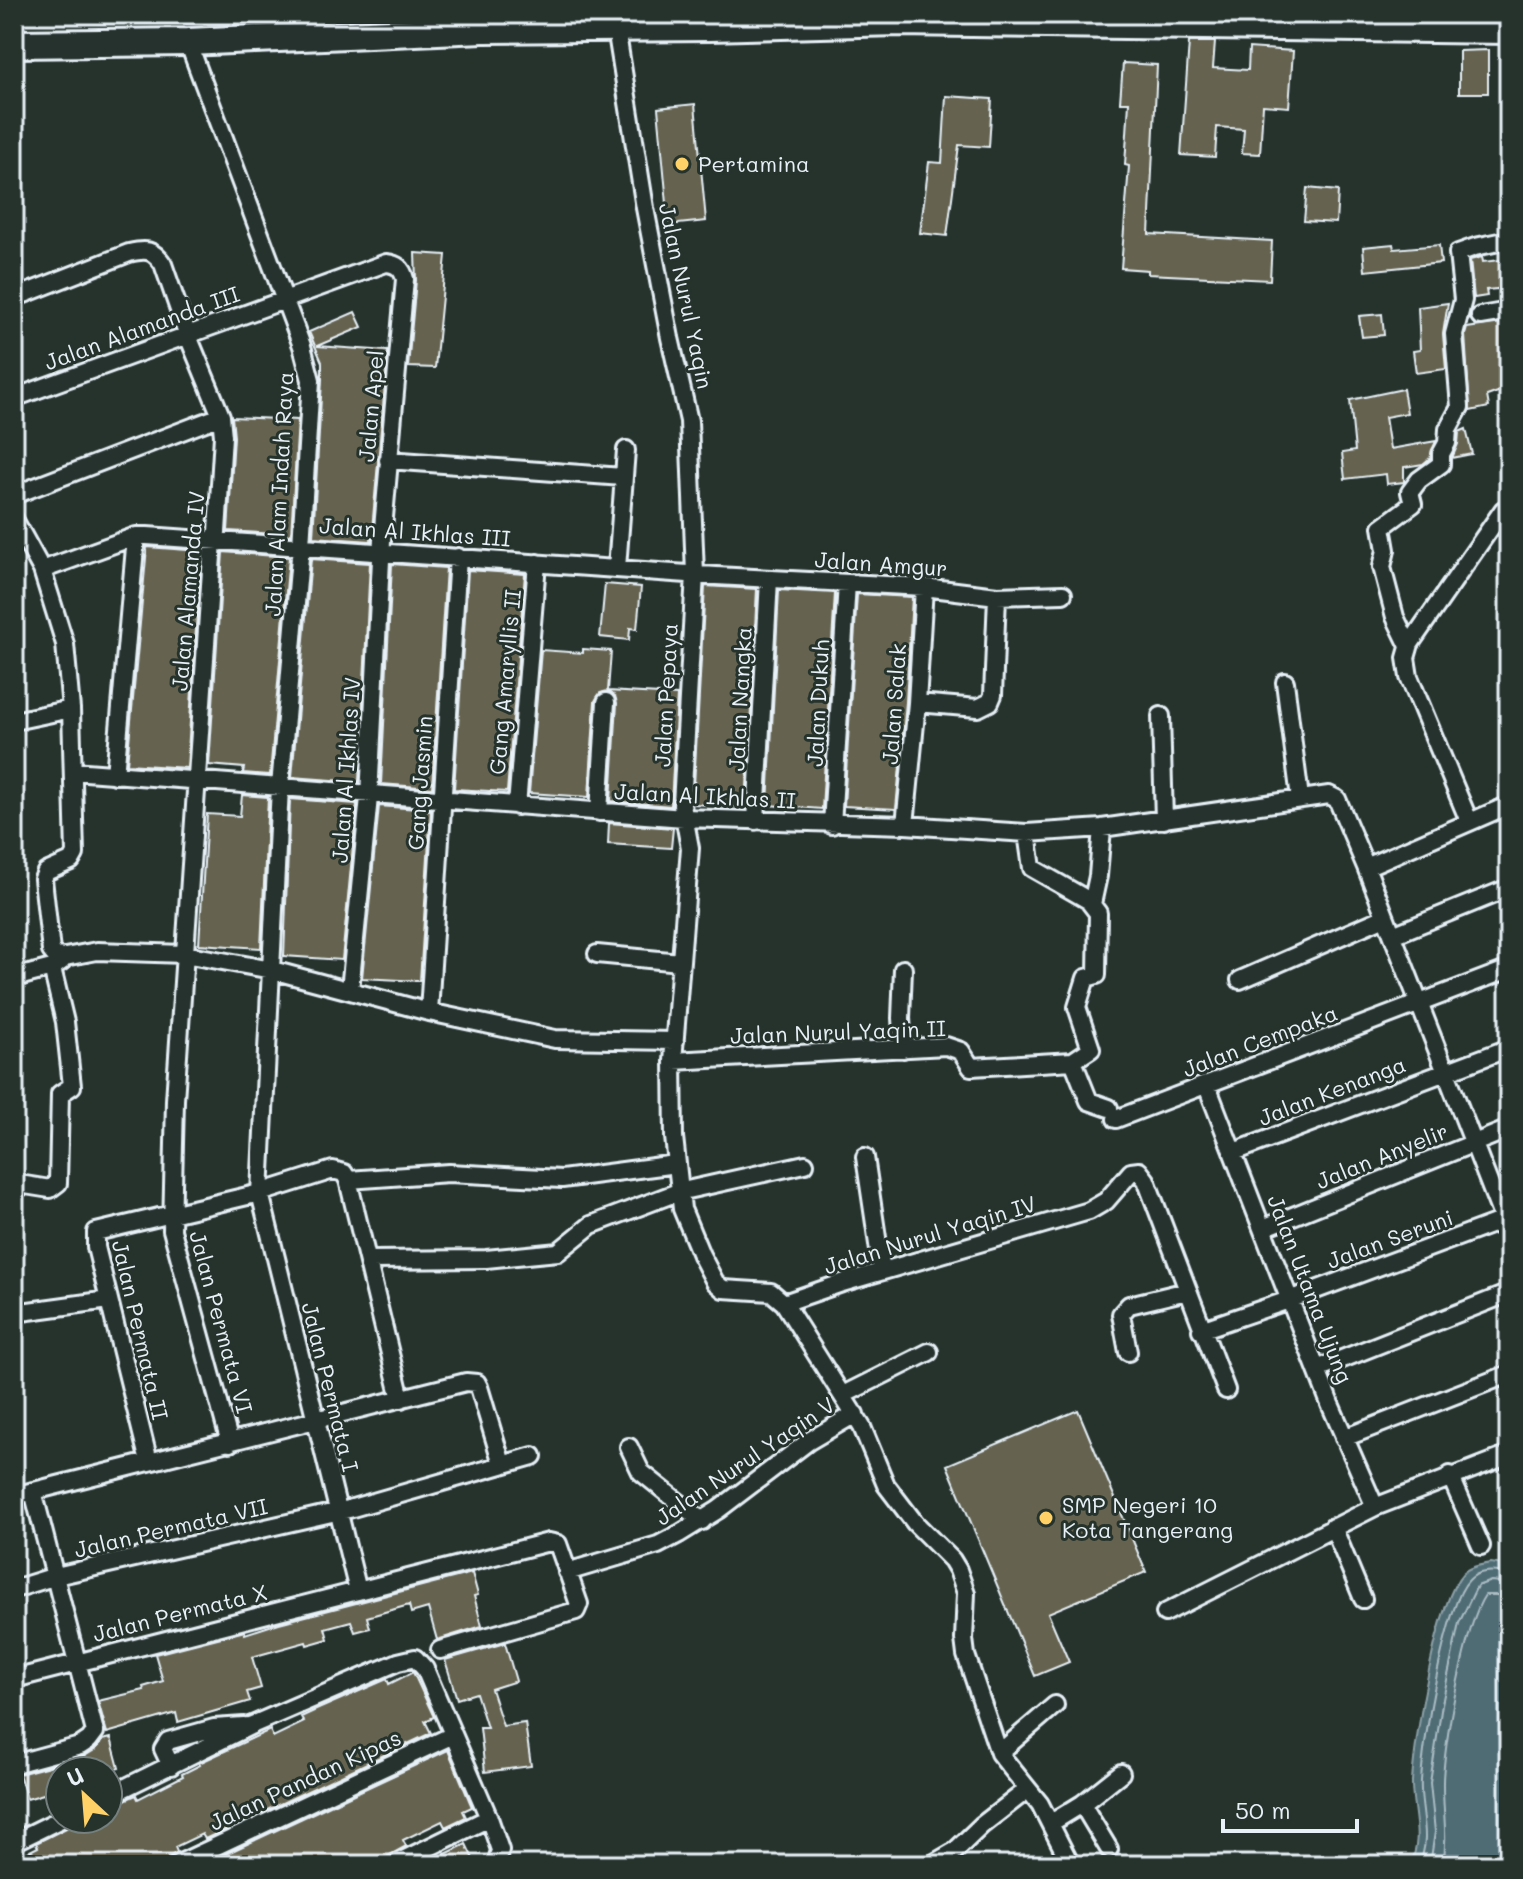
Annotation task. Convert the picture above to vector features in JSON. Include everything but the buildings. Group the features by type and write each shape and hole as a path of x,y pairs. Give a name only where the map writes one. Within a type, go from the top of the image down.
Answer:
{"main road":[{"path":"14,44 477,19 616,28 709,21 1509,30"},
{"path":"14,29 185,33"}],"street":[{"name":"Jalan Nurul Yaqin","path":"616,28 645,208 689,421 695,574"},
{"name":"Jalan Alam Indah Raya","path":"185,33 285,300 311,380 301,546 280,787 260,1193"},
{"path":"1409,646 1395,617 1382,567 1386,550 1382,527 1413,504 1410,492 1419,480 1441,464 1448,429 1460,407 1454,334 1463,300 1458,253 1509,240"},
{"name":"Jalan Alamanda IV","path":"14,298 129,253 147,249 156,254 163,264 221,416 223,436 217,532 213,541 184,954"},
{"name":"Jalan Alamanda III","path":"14,398 386,263 399,267"},
{"name":"Jalan Apel","path":"382,551 405,279 399,267"},
{"path":"1480,316 1509,311"},
{"path":"14,495 221,416"},
{"path":"617,568 626,450"},
{"path":"388,460 623,477"},
{"path":"1469,821 1409,677 1406,658 1409,646 1503,510"},
{"path":"14,519 42,570 65,644 71,709 75,854 71,861 46,872 43,879 51,951 58,960 72,1086 60,1094 58,1183 50,1189 19,1184"},
{"name":"Jalan Al Ikhlas III","path":"42,570 136,536 695,574"},
{"path":"115,775 136,536"},
{"name":"Jalan Al Ikhlas IV","path":"350,990 369,793 382,551"},
{"name":"Gang Jasmin","path":"429,1012 458,557"},
{"name":"Gang Amaryllis II","path":"517,806 537,563"},
{"name":"Jalan Amgur","path":"695,574 924,587 997,596 1063,594"},
{"name":"Jalan Pepaya","path":"695,574 682,805 690,848 673,1061 678,1192 693,1239 715,1282 723,1289 734,1292 771,1292 784,1303"},
{"name":"Jalan Nangka","path":"756,821 769,579"},
{"name":"Jalan Dukuh","path":"832,825 847,583"},
{"name":"Jalan Salak","path":"905,825 924,587"},
{"path":"917,703 978,708 990,702 993,695 997,596"},
{"path":"1285,682 1300,798"},
{"path":"599,812 606,702"},
{"path":"14,721 71,709"},
{"path":"1161,716 1164,820"},
{"name":"Jalan Al Ikhlas II","path":"73,771 684,818 905,825 1027,833 1102,828 1323,795 1337,799 1366,867"},
{"path":"1507,1224 1366,867 1509,805"},
{"path":"1092,904 1102,828"},
{"path":"1027,833 1032,868 1092,904 1098,913 1097,975 1086,978 1077,1007 1091,1049 1073,1061"},
{"path":"1393,935 1509,888"},
{"path":"1240,980 1385,917"},
{"path":"14,978 58,960 97,951 184,954 272,970 429,1012 555,1039 675,1041"},
{"path":"173,1213 175,1100 184,954"},
{"path":"597,954 680,962"},
{"path":"903,969 903,1049"},
{"name":"Jalan Cempaka","path":"1073,1061 1089,1101 1112,1114 1207,1086 1509,969"},
{"name":"Jalan Nurul Yaqin II","path":"673,1061 954,1047 961,1051 971,1067 1073,1061"},
{"name":"Jalan Kenanga","path":"1234,1152 1509,1048"},
{"name":"Jalan Utama Ujung","path":"1207,1086 1344,1438 1375,1507"},
{"name":"Jalan Anyelir","path":"1263,1228 1509,1129"},
{"path":"865,1157 882,1271"},
{"name":"Jalan Permata II","path":"149,1462 96,1247 96,1232 343,1175 449,1173 562,1179 676,1164"},
{"path":"369,1260 486,1259 558,1252 591,1225 678,1192 805,1164"},
{"name":"Jalan Nurul Yaqin IV","path":"784,1303 1089,1211 1106,1201 1127,1175 1135,1170 1146,1180 1187,1291"},
{"path":"343,1175 369,1260 401,1399"},
{"name":"Jalan Permata I","path":"260,1193 358,1591"},
{"name":"Jalan Permata VI","path":"173,1213 172,1230 230,1443"},
{"name":"Jalan Seruni","path":"1201,1330 1507,1224"},
{"path":"1128,1352 1121,1314 1123,1309 1187,1291 1226,1390"},
{"path":"1317,1369 1509,1293"},
{"path":"14,1313 109,1300"},
{"path":"784,1303 855,1414 886,1485 915,1523 952,1560 963,1581 967,1603 966,1655 999,1753 1040,1804 1071,1865"},
{"path":"843,1395 929,1352"},
{"path":"1344,1438 1509,1374"},
{"path":"14,1496 466,1382 477,1383 502,1464"},
{"name":"Jalan Nurul Yaqin V","path":"567,1572 658,1545 702,1521 809,1441 855,1414"},
{"path":"629,1447 641,1472 702,1521"},
{"path":"1165,1613 1375,1507 1450,1475 1509,1455"},
{"name":"Jalan Permata VII","path":"14,1589 56,1576 338,1512 533,1456"},
{"path":"1450,1475 1481,1546"},
{"path":"14,1764 80,1746 95,1732 33,1491"},
{"path":"1333,1527 1363,1599"},
{"name":"Jalan Permata X","path":"14,1679 554,1541 558,1544 567,1572"},
{"path":"440,1650 576,1611 579,1604 567,1572"},
{"path":"124,1788 252,1725 398,1662 415,1658 425,1669 489,1818 500,1850 496,1865"},
{"path":"999,1753 1055,1705"},
{"path":"171,1766 163,1749 168,1741 214,1728 252,1725"},
{"name":"Jalan Pandan Kipas","path":"176,1865 453,1735"},
{"path":"1051,1823 1082,1804 1121,1773"},
{"path":"931,1865 955,1851 1027,1790"},
{"path":"1082,1804 1109,1849"},
{"path":"393,1865 489,1818"},
{"path":"14,1842 44,1827"}],"water":[{"path":"1491,1563 1509,1566 1509,1865 1409,1865 1414,1856 1417,1835 1412,1791 1414,1761 1436,1640 1453,1589 1463,1573"}],"place":[{"name":"Pertamina","path":"682,164"},
{"name":"SMP Negeri 10 Kota Tangerang","path":"1046,1518"}]}
